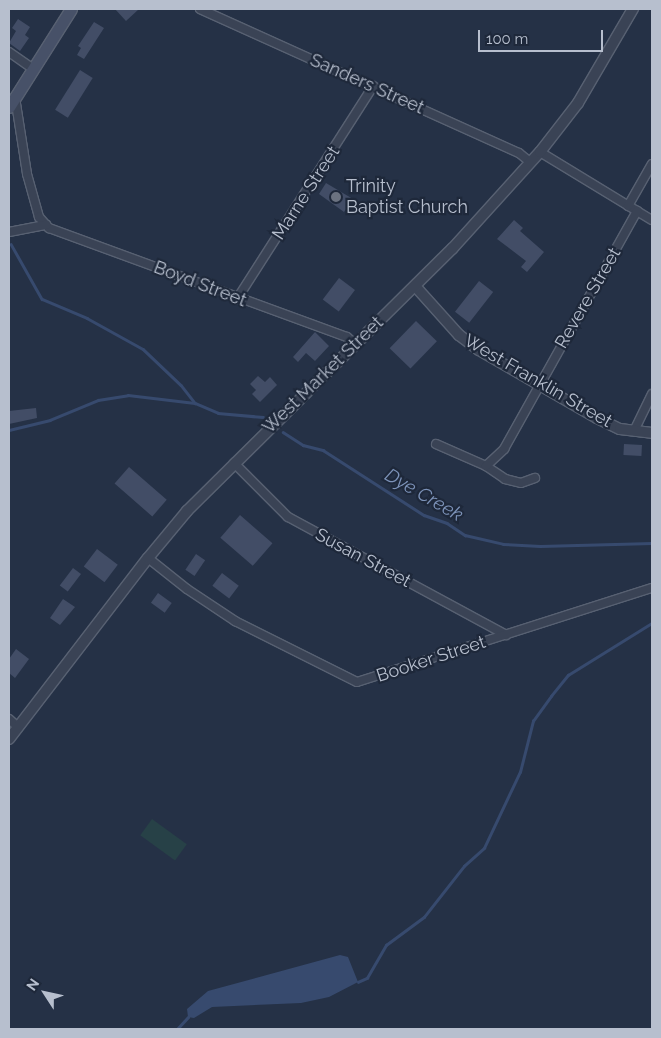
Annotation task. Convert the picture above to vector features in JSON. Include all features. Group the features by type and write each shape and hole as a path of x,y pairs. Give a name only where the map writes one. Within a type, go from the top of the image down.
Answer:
{"main road":[{"path":"9,107 71,9"}],"street":[{"name":"Sanders Street","path":"200,9 519,153 530,162"},
{"name":"West Market Street","path":"9,739 148,558 234,463 415,286 540,152 578,102 632,9"},
{"path":"9,52 33,69"},
{"name":"Marne Street","path":"237,299 373,86"},
{"path":"15,97 27,174 39,217 46,225"},
{"path":"540,152 652,220"},
{"path":"628,206 652,164"},
{"name":"Revere Street","path":"486,466 504,449 637,211"},
{"path":"9,232 46,225"},
{"name":"Boyd Street","path":"46,225 237,299 346,337 355,344"},
{"name":"West Franklin Street","path":"415,286 459,335 597,418 634,432 652,433"},
{"path":"634,432 652,394"},
{"path":"436,444 486,466 505,479 522,484 535,478"},
{"name":"Susan Street","path":"234,463 288,517 488,623 506,635"},
{"name":"Booker Street","path":"148,558 186,589 235,621 358,682 652,588"},
{"path":"9,719 18,726"}],"green space":[{"path":"152,819 187,844 175,860 140,835"}],"water":[{"path":"340,955 348,957 358,982 329,997 301,1003 212,1007 194,1018 188,1017 187,1009 208,991"}],"building":[{"path":"115,9 139,9 126,21"},
{"path":"18,19 30,27 25,35 29,38 20,51 9,43 16,31 12,28"},
{"path":"94,22 104,28 84,59 77,55 81,48 78,46"},
{"path":"80,70 93,78 68,118 55,110"},
{"name":"Trinity Baptist Church","path":"326,183 353,199 344,212 319,194"},
{"path":"514,220 523,228 520,231 544,252 527,272 521,267 526,261 497,239"},
{"path":"339,278 355,290 339,312 323,300"},
{"path":"479,281 493,292 469,323 455,312"},
{"path":"416,321 437,341 410,368 390,348"},
{"path":"315,332 329,346 315,361 306,353 298,362 293,357"},
{"path":"258,376 265,382 270,377 277,385 260,402 252,394 256,390 250,384"},
{"path":"36,408 37,418 9,424 9,411"},
{"path":"624,444 642,445 641,456 623,455"},
{"path":"129,467 167,500 152,516 115,484"},
{"path":"240,515 272,543 253,566 220,538"},
{"path":"97,549 118,565 105,582 84,567"},
{"path":"196,554 205,560 194,576 185,570"},
{"path":"73,568 81,574 68,592 60,586"},
{"path":"222,573 239,586 229,598 212,586"},
{"path":"158,593 172,603 165,613 151,603"},
{"path":"63,599 75,607 60,625 50,618"},
{"path":"16,649 29,659 15,678 9,673 9,659"}],"waterway":[{"path":"11,244 42,299 87,318 143,349 181,385 195,403"},
{"name":"Dye Creek","path":"9,430 50,420 98,400 128,395 195,403 218,413 263,417"},
{"name":"Dye Creek","path":"283,432 303,445 323,450 424,515 447,523 465,535 503,544 540,546 652,543"},
{"path":"358,982 367,978 386,945 424,917 464,866 484,848 520,772 533,721 568,675 652,623"},
{"path":"177,1029 188,1017"}],"place":[{"name":"Trinity Baptist Church","path":"336,197"}]}
